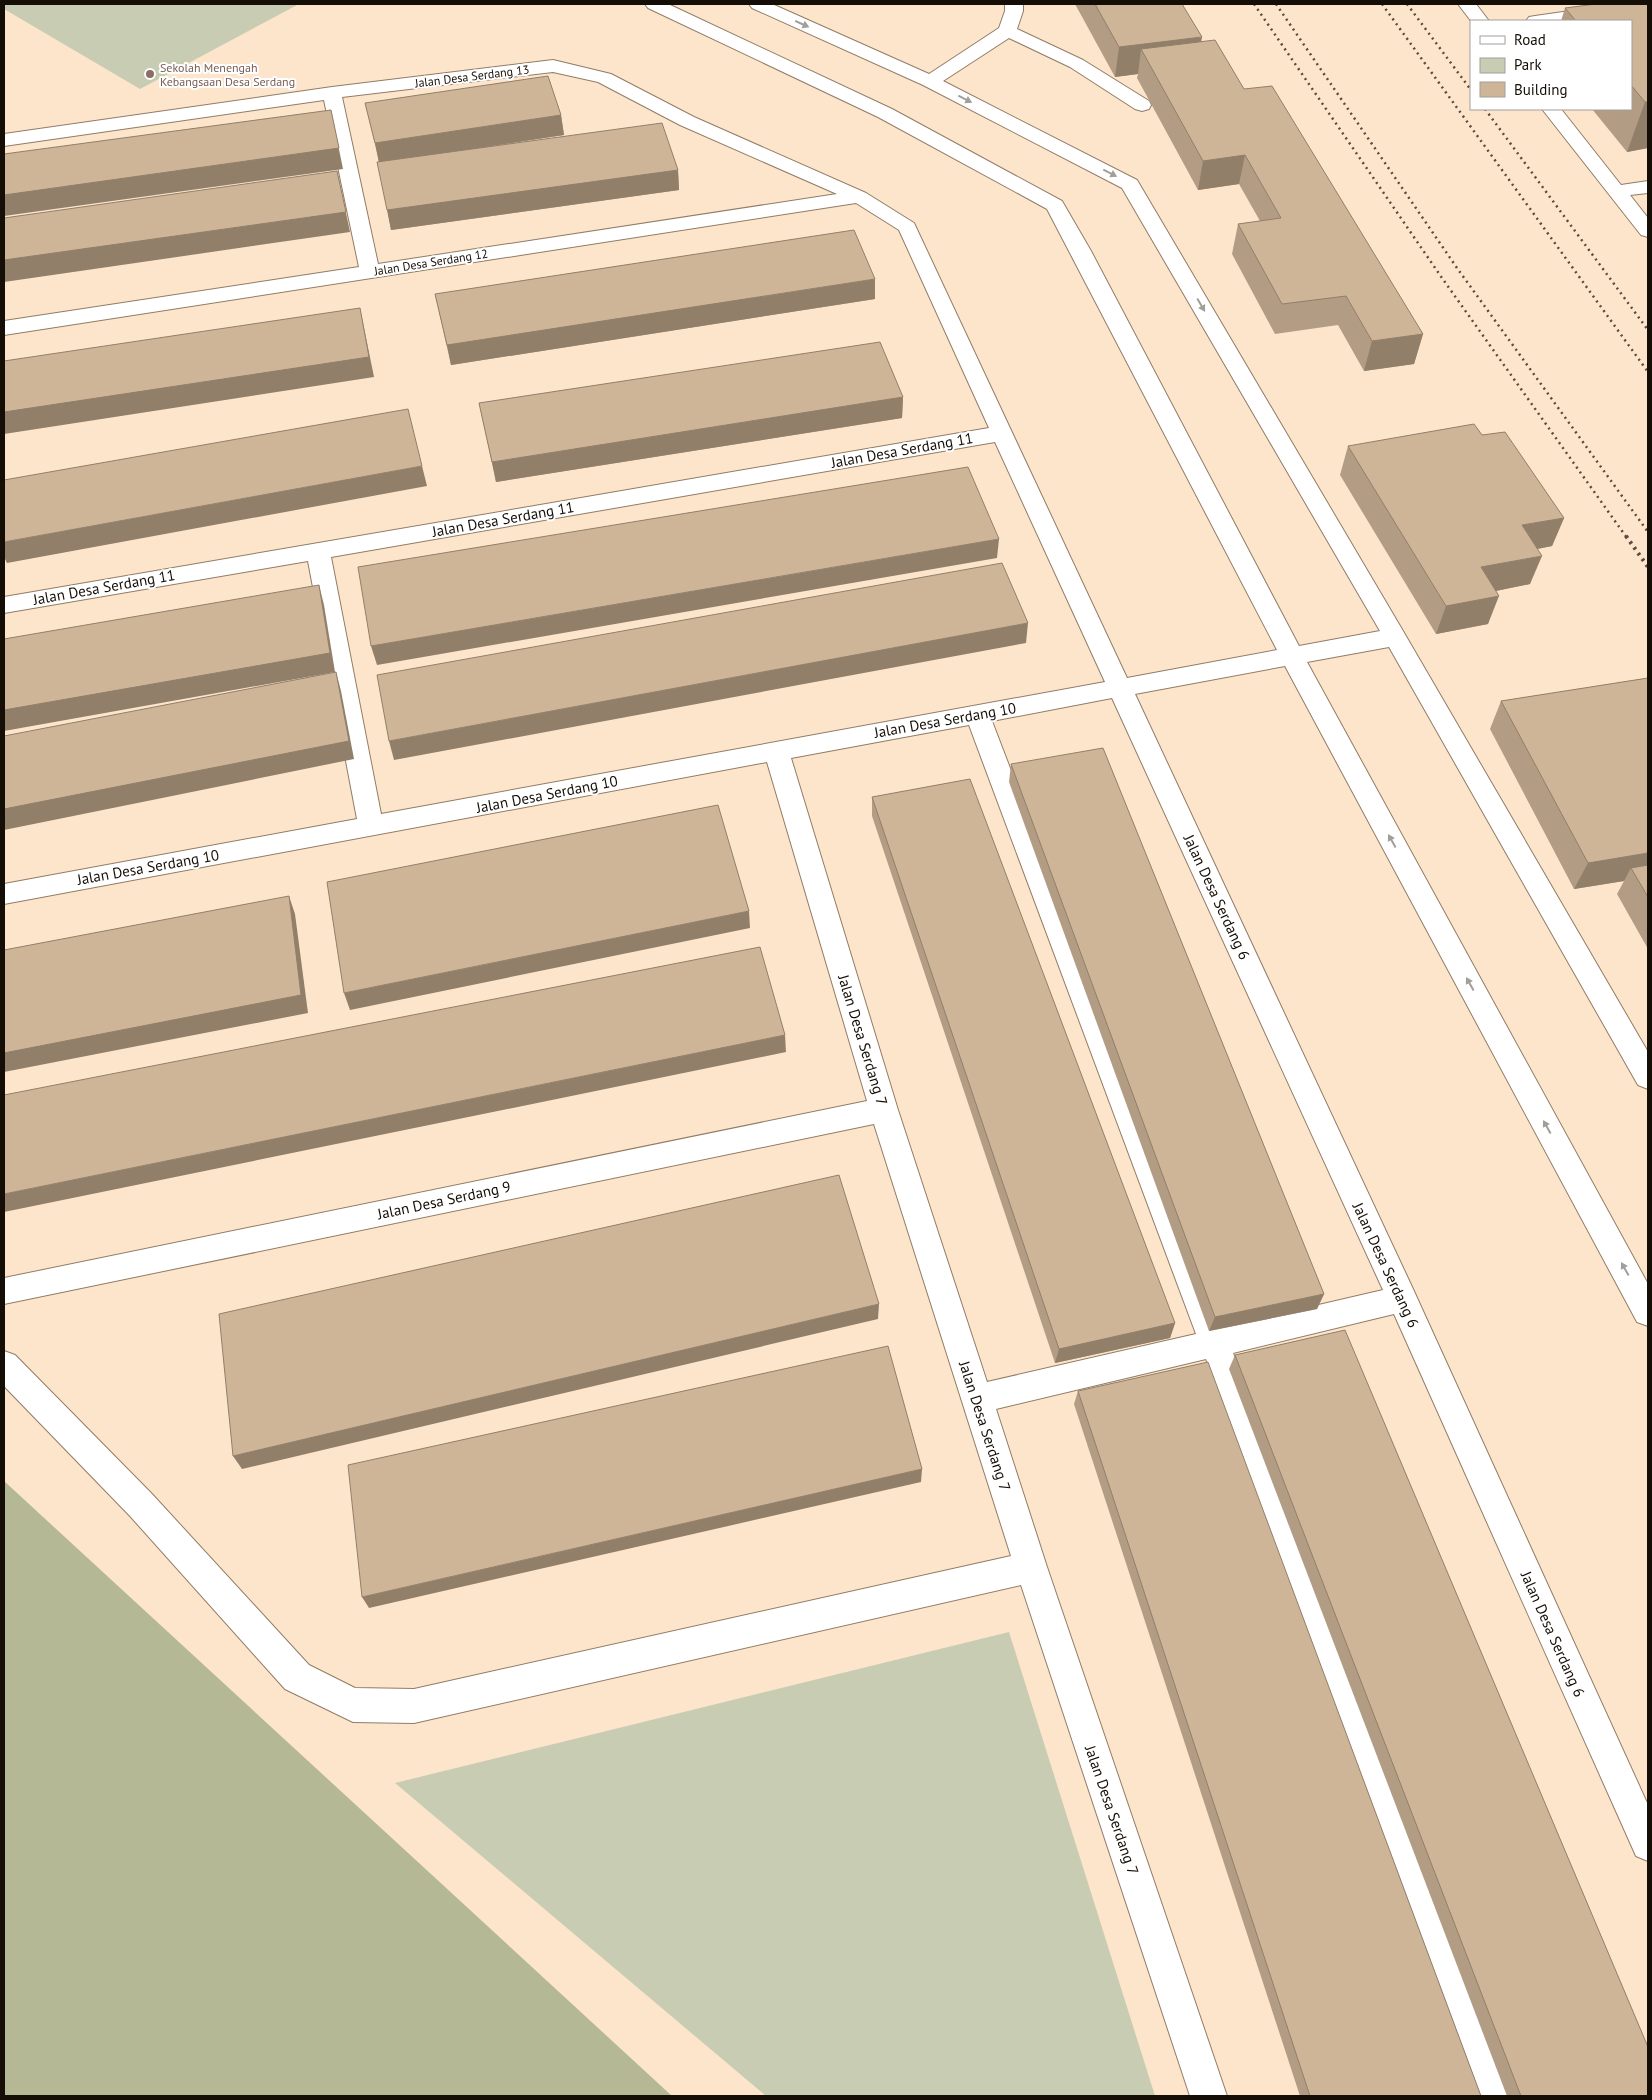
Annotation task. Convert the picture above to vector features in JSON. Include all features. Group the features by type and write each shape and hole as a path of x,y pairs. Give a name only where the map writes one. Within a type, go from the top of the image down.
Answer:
{"street":[{"path":"654,4 885,112 1055,205 1081,251 1292,656 1648,1312"},
{"path":"758,4 930,81 1130,184 1395,637 1648,1077"},
{"path":"930,81 1007,31 1014,11 1014,4"},
{"path":"1467,4 1479,20"},
{"path":"1542,20 1648,5"},
{"path":"1007,31 1032,40 1070,59 1100,76 1142,105"},
{"name":"Jalan Desa Serdang 13","path":"4,140 332,93 553,66 604,78 687,121 859,197 908,227"},
{"path":"332,93 370,272"},
{"path":"1552,110 1648,231"},
{"path":"1618,192 1648,186"},
{"name":"Jalan Desa Serdang 12","path":"4,328 859,197"},
{"name":"Jalan Desa Serdang 6","path":"908,227 1402,1300 1648,1844"},
{"name":"Jalan Desa Serdang 11","path":"4,605 1003,433"},
{"path":"318,551 371,826"},
{"name":"Jalan Desa Serdang 10","path":"4,894 1395,637"},
{"path":"977,714 1499,2096"},
{"name":"Jalan Desa Serdang 7","path":"776,751 884,1110 976,1399 1209,2096"},
{"name":"Jalan Desa Serdang 9","path":"4,1291 884,1110"},
{"path":"976,1399 1402,1300"},
{"path":"4,1364 141,1504 297,1677 353,1705 414,1706 1031,1567"}],"green space":[{"path":"4,4 299,4 140,89 4,9"},
{"path":"4,1481 672,2096 4,2096"},
{"path":"1009,1632 1155,2096 766,2096 395,1783"}],"building":[{"path":"1095,4 1182,4 1202,37 1119,47"},
{"path":"1596,4 1648,4 1648,102 1645,102 1632,86 1632,20 1575,20 1565,8"},
{"path":"1215,40 1244,89 1272,86 1423,334 1372,341 1346,296 1282,304 1238,224 1281,218 1245,155 1203,161 1141,49"},
{"path":"548,76 561,115 375,143 365,103"},
{"path":"331,110 339,148 4,195 4,154"},
{"path":"662,123 678,170 387,210 377,162"},
{"path":"337,171 346,212 4,260 4,218"},
{"path":"854,230 875,279 447,345 435,294"},
{"path":"360,308 369,357 4,412 4,361"},
{"path":"880,342 903,397 492,462 479,403"},
{"path":"408,409 422,466 4,542 4,480"},
{"path":"1474,424 1482,435 1505,432 1564,518 1522,525 1542,556 1481,567 1499,596 1446,606 1348,446"},
{"path":"968,467 999,539 371,646 358,567"},
{"path":"1002,563 1028,623 389,741 377,675"},
{"path":"319,585 330,653 4,710 4,639"},
{"path":"336,672 349,741 4,809 4,736"},
{"path":"1648,678 1648,853 1588,863 1501,701"},
{"path":"1103,748 1324,1294 1215,1317 1011,764"},
{"path":"970,779 1175,1323 1059,1349 872,797"},
{"path":"718,805 749,911 344,993 327,882"},
{"path":"1648,865 1648,897 1631,868"},
{"path":"289,896 301,995 4,1053 4,950"},
{"path":"760,947 785,1035 4,1194 4,1095"},
{"path":"839,1175 879,1304 233,1456 219,1314"},
{"path":"1345,1330 1648,2047 1648,2096 1521,2096 1235,1355"},
{"path":"888,1346 922,1469 362,1597 348,1465"},
{"path":"1208,1362 1481,2096 1310,2096 1078,1391"}],"railway":[{"path":"1254,4 1442,278 1627,538"},
{"path":"1276,4 1457,268 1648,532"},
{"path":"1382,4 1648,372"},
{"path":"1407,4 1470,89"},
{"path":"1486,110 1648,330"},
{"path":"1626,536 1648,567"}],"place":[{"name":"Sekolah Menengah Kebangsaan Desa Serdang","path":"150,74"}]}
